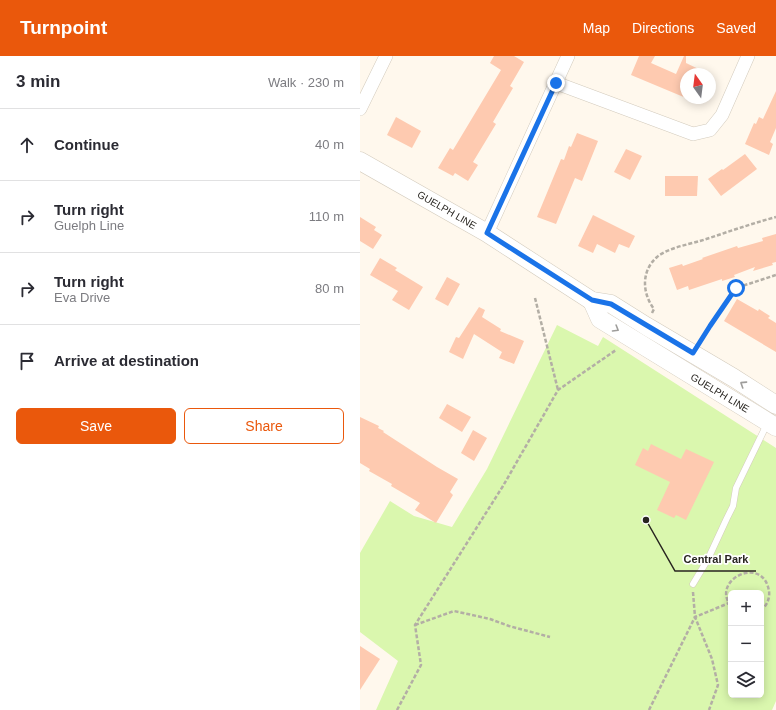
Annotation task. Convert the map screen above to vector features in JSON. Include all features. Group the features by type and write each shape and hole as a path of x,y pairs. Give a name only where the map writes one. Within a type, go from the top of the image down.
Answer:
{"main road":[{"name":"GUELPH LINE","path":"360,161 487,233 592,300 611,304 734,378 773,414"},
{"name":"GUELPH LINE","path":"592,300 600,319 773,414"}],"street":[{"path":"360,109 386,56"},
{"path":"487,233 568,56"},
{"path":"556,83 693,134 710,130 722,115 748,56"}],"lane":[{"path":"693,584 708,559 733,506 736,488 773,414"}],"path":[{"path":"646,326 654,309 649,303 647,297 645,286 646,275 649,265 658,256 683,246 776,217"},
{"path":"693,353 736,288 776,275"},
{"path":"535,298 558,390"},
{"path":"397,710 421,665 415,625 503,486 558,390 616,350"},
{"path":"728,600 727,590 729,584 736,576 744,572 754,573 762,577 768,586 770,595 767,604 764,607"},
{"path":"693,584 695,617 712,659 718,685 709,710"},
{"path":"649,710 695,617 728,603"},
{"path":"415,625 454,611 490,619 509,626 550,637"}],"green space":[{"path":"557,325 598,346 603,337 776,448 776,701 772,710 376,710 398,661 360,632 360,553 390,501 414,516 452,527 487,469"}],"building":[{"path":"494,56 514,56 524,62 510,86 513,88 493,122 496,124 473,162 478,165 468,181 455,173 453,176 438,168 450,148 453,150 501,70 490,63"},
{"path":"639,56 655,56 651,63 676,74 684,56 686,56 686,63 696,68 680,68 680,95 631,75"},
{"path":"776,91 776,128 770,142 773,144 769,155 745,144 754,123 756,124 759,117 763,119"},
{"path":"396,117 421,131 412,148 387,135"},
{"path":"577,133 598,141 582,181 575,178 556,224 537,217 561,159 564,160 569,146 571,147"},
{"path":"626,149 642,156 630,180 614,172"},
{"path":"745,154 757,169 721,196 708,179"},
{"path":"665,176 698,176 697,196 665,196"},
{"path":"593,215 635,236 629,248 619,244 615,253 597,244 593,253 578,246"},
{"path":"360,217 376,227 374,230 382,235 373,249 360,241"},
{"path":"776,234 776,262 772,263 773,265 753,271 755,267 734,275 735,277 722,281 722,279 689,290 688,286 677,290 669,268 682,264 683,266 737,246 738,248 763,241 762,238"},
{"path":"380,258 397,268 395,270 423,287 409,310 392,300 398,291 370,275"},
{"path":"447,277 460,284 448,306 435,299"},
{"path":"737,299 758,311 759,309 770,316 768,318 776,323 776,352 724,321"},
{"path":"479,307 485,310 482,317 501,329 500,331 524,341 514,364 499,358 502,352 474,334 463,359 449,352 456,337 459,338"},
{"path":"447,404 471,417 462,432 439,418"},
{"path":"360,417 379,426 378,428 384,431 383,432 458,479 450,492 453,495 436,523 415,510 420,503 391,486 392,484 369,471 370,469 360,463"},
{"path":"473,430 487,438 474,461 461,453"},
{"path":"651,444 681,459 686,449 714,462 686,520 676,515 674,518 657,510 670,482 635,465 643,448 648,451"},
{"path":"360,646 380,659 360,690"}],"place":[{"name":"Central Park","path":"646,520"}],"route":[{"path":"556,83 487,233 592,300 611,304 693,353 736,288"}]}
